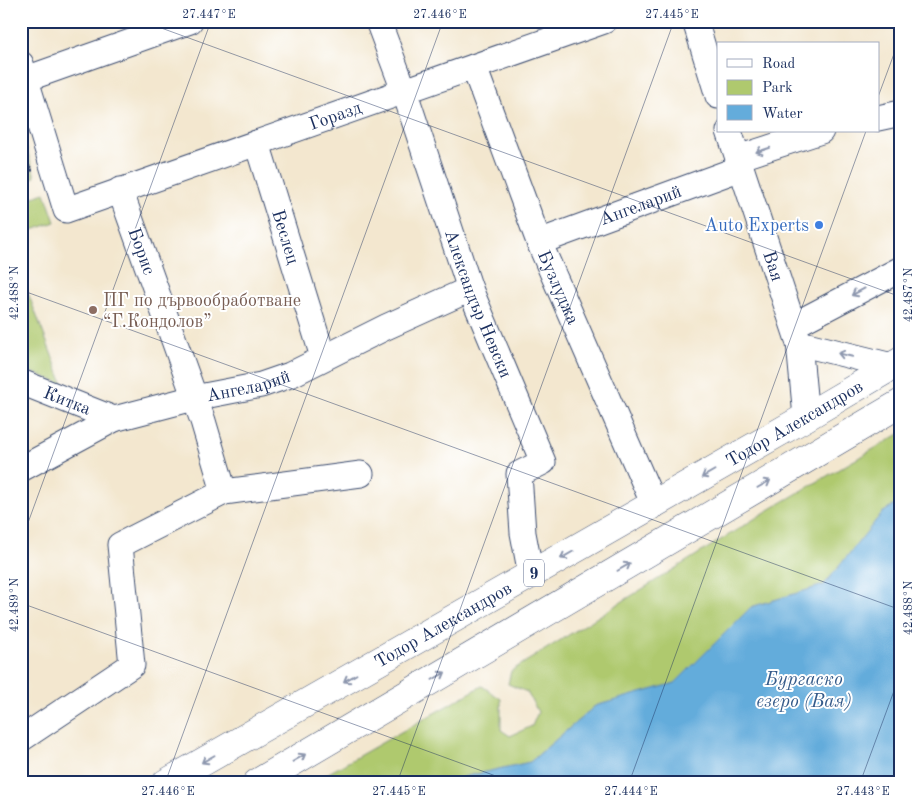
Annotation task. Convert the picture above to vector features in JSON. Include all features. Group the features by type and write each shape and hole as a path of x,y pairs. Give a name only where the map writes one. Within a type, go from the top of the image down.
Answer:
{"highway":[{"name":"Тодор Александров","path":"166,783 654,505 896,363"},
{"name":"Тодор Александров","path":"257,783 901,403"}],"street":[{"path":"24,71 190,21"},
{"name":"Александър Невски","path":"378,21 405,93 470,290 543,462 519,474 523,533 531,575"},
{"name":"Горазд","path":"24,71 66,210 405,93 604,21"},
{"path":"695,21 717,93"},
{"name":"Бузлуджа","path":"474,67 539,242 654,505"},
{"path":"880,118 901,113"},
{"name":"Вая","path":"729,132 796,334 806,417"},
{"name":"Ангеларий","path":"539,242 818,132"},
{"name":"Веслец","path":"257,143 324,357"},
{"name":"Борис","path":"120,190 194,398 224,492"},
{"path":"796,334 901,269"},
{"name":"Ангеларий","path":"21,469 114,419 194,398 261,385 290,375 324,357 470,290"},
{"path":"796,334 896,363"},
{"name":"Китка","path":"21,382 114,419"},
{"path":"21,739 132,665 120,545 224,492 361,474"}],"path":[{"path":"21,161 34,170"},
{"path":"21,285 27,285 21,291"}],"green space":[{"path":"21,129 35,177 21,182"},
{"path":"45,193 55,222 21,234 21,201"},
{"path":"21,275 63,384 21,368"},
{"path":"901,433 901,501 882,513 824,585 751,607 675,684 595,706 530,762 463,777 452,783 311,783 482,686 501,699 501,730 510,736 532,726 538,712 527,692 508,684 511,671 767,511"}],"water":[{"name":"Бургаско езеро (Вая)","path":"901,501 901,783 452,783 463,777 530,762 595,706 675,683 751,607 824,585 882,513"}],"place":[{"name":"Auto Experts","path":"819,225"},
{"name":"ПГ по дървообработване “Г.Кондолов”","path":"93,310"}]}
